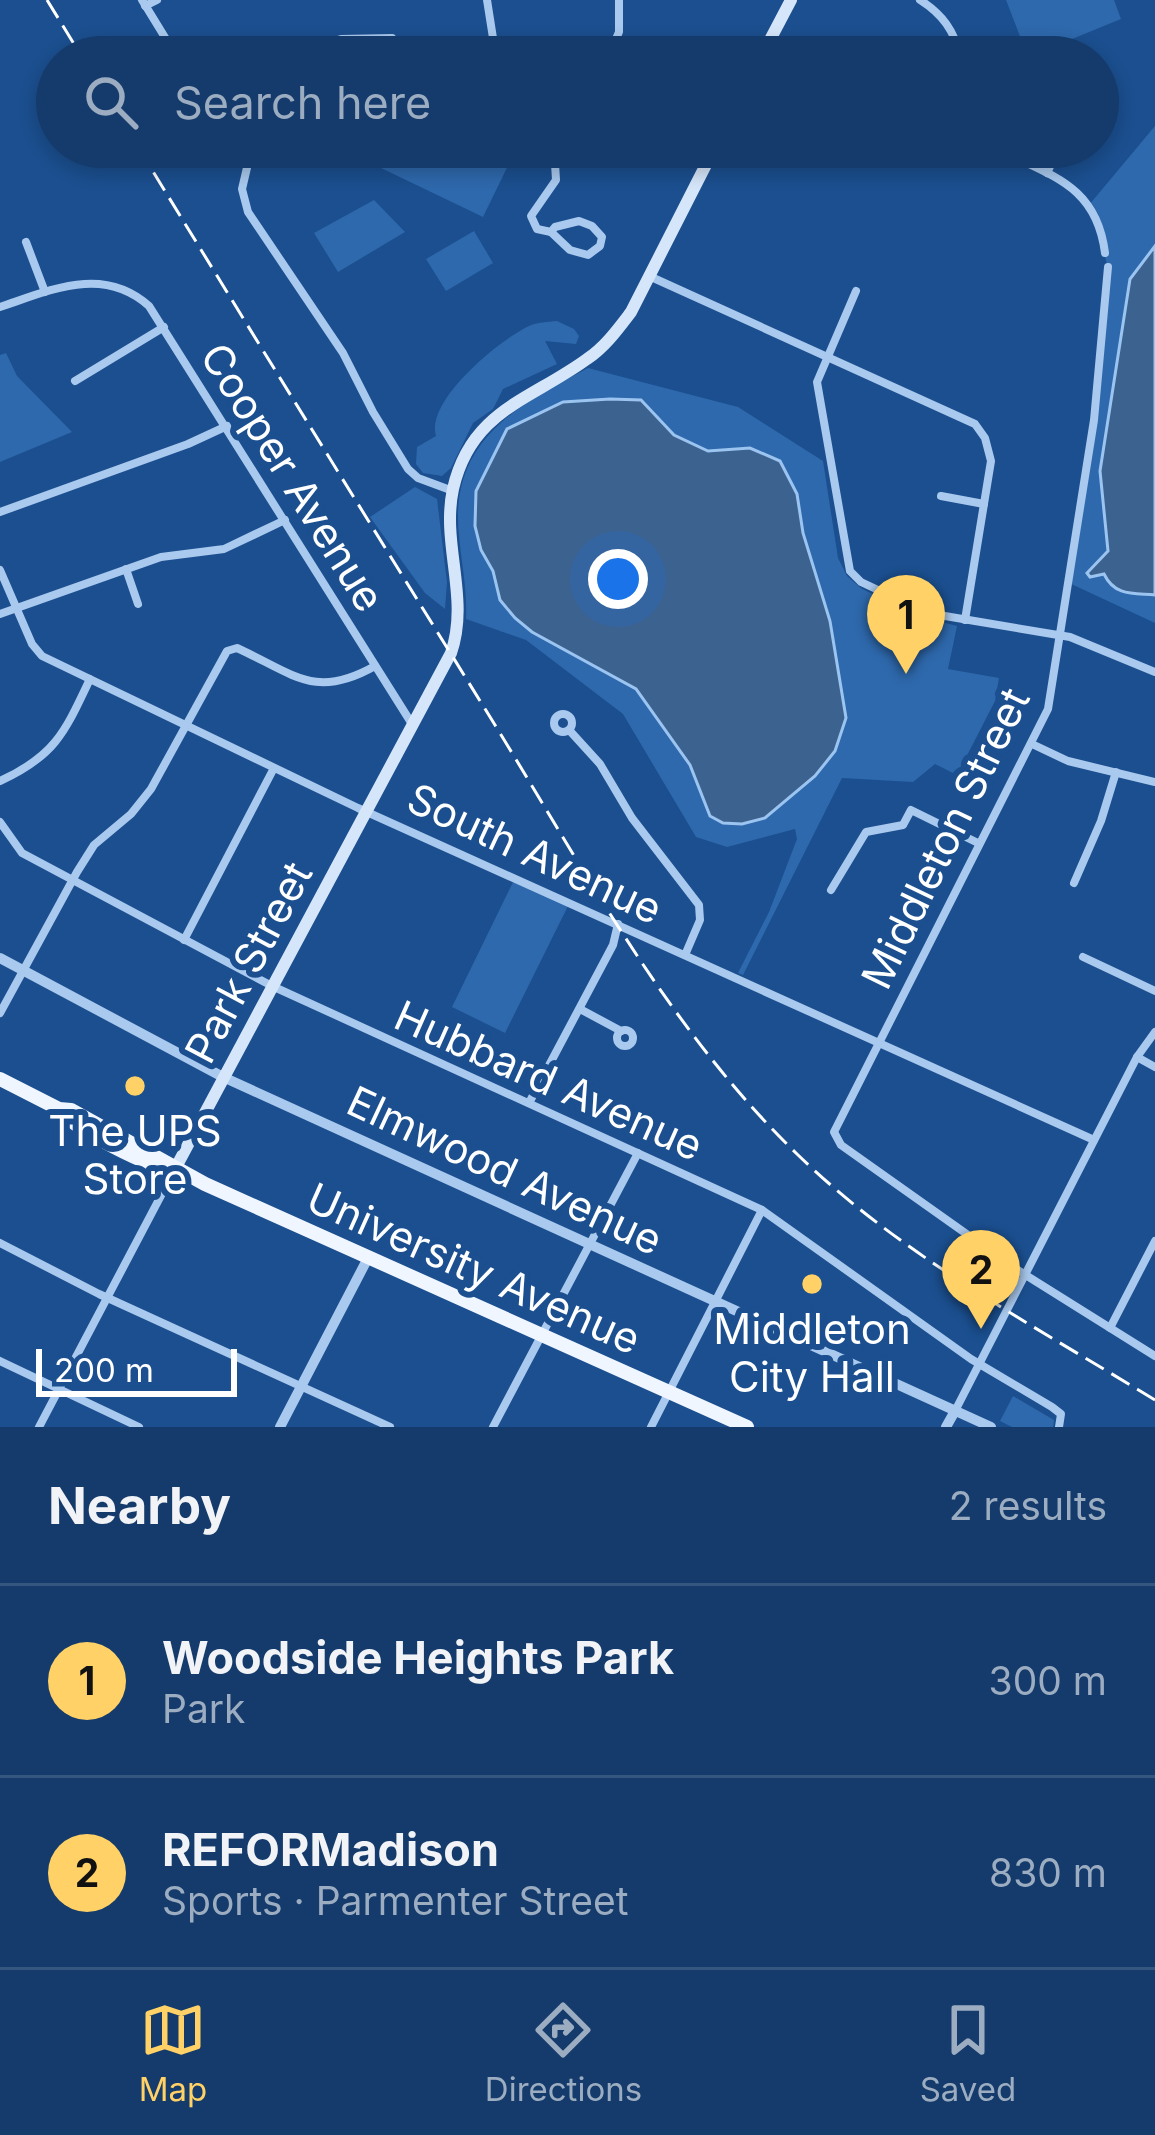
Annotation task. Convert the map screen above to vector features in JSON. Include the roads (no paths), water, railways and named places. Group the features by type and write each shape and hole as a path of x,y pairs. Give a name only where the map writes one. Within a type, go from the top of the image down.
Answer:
{"main road":[{"path":"772,36 791,0"},
{"path":"452,491 465,456 491,419 587,359 631,312 705,168"},
{"name":"Park Street","path":"175,1169 451,653 458,628 452,491"},
{"name":"University Avenue","path":"0,1078 157,1167 175,1169 747,1427"}],"street":[{"path":"157,0 144,3 164,36"},
{"path":"487,0 493,36"},
{"path":"617,36 619,0"},
{"path":"920,0 938,13 952,36"},
{"path":"247,168 242,189 248,212 345,356 408,469 452,491"},
{"path":"551,232 572,222 585,222 597,229 601,242 592,254 580,255 551,232 537,229 531,217 556,179 555,168"},
{"path":"1037,168 1078,190 1093,210 1106,253"},
{"path":"1047,173 1049,168"},
{"path":"0,307 45,292 26,242"},
{"name":"Middleton Street","path":"1025,1274 835,1137 1048,709 1094,420 1108,267"},
{"path":"649,276 975,424 989,454 965,620"},
{"name":"Cooper Avenue","path":"45,292 78,283 103,283 141,298 164,327 413,725"},
{"path":"856,291 818,382 850,571 861,582 927,613 1061,635 1155,672"},
{"path":"75,381 164,327"},
{"path":"0,512 227,426"},
{"path":"941,496 984,503"},
{"path":"0,614 161,556 224,550 285,520"},
{"path":"126,569 138,604"},
{"name":"South Avenue","path":"0,570 32,644 42,656 367,811 1094,1140"},
{"path":"0,1013 94,845 139,805 226,651 237,648 326,684 375,665"},
{"path":"0,781 34,765 53,747 90,679"},
{"path":"571,731 601,764 632,818 699,904 700,920 685,955"},
{"path":"1032,744 1068,761 1155,782"},
{"path":"184,940 274,768"},
{"path":"1073,884 1116,772"},
{"path":"831,890 866,832 903,825 911,810 979,843"},
{"name":"Hubbard Avenue","path":"0,822 22,853 272,986 763,1210 1060,1422"},
{"path":"529,1103 614,945 618,924"},
{"path":"1083,957 1155,991"},
{"name":"Elmwood Avenue","path":"0,958 223,1077 991,1427"},
{"path":"580,1009 621,1032"},
{"path":"946,1427 1137,1057 1155,1031"},
{"path":"1137,1057 1155,1067"},
{"path":"494,1427 638,1153"},
{"name":"Park Street","path":"40,1427 175,1169"},
{"path":"651,1427 763,1210"},
{"path":"1110,1328 1155,1241"},
{"path":"0,1243 107,1298 390,1427"},
{"path":"280,1427 369,1256"},
{"path":"1025,1274 1155,1356"},
{"path":"0,1361 139,1427"}],"railway":[{"path":"47,0 69,36"},
{"path":"151,168 597,894 709,1056 797,1154 880,1225 969,1287 1155,1400"}],"place":[{"name":"Woodside Heights Park","path":"906,674"},
{"name":"The UPS Store","path":"135,1086"},
{"name":"Middleton City Hall","path":"812,1284"},
{"name":"REFORMadison","path":"981,1329"}]}
